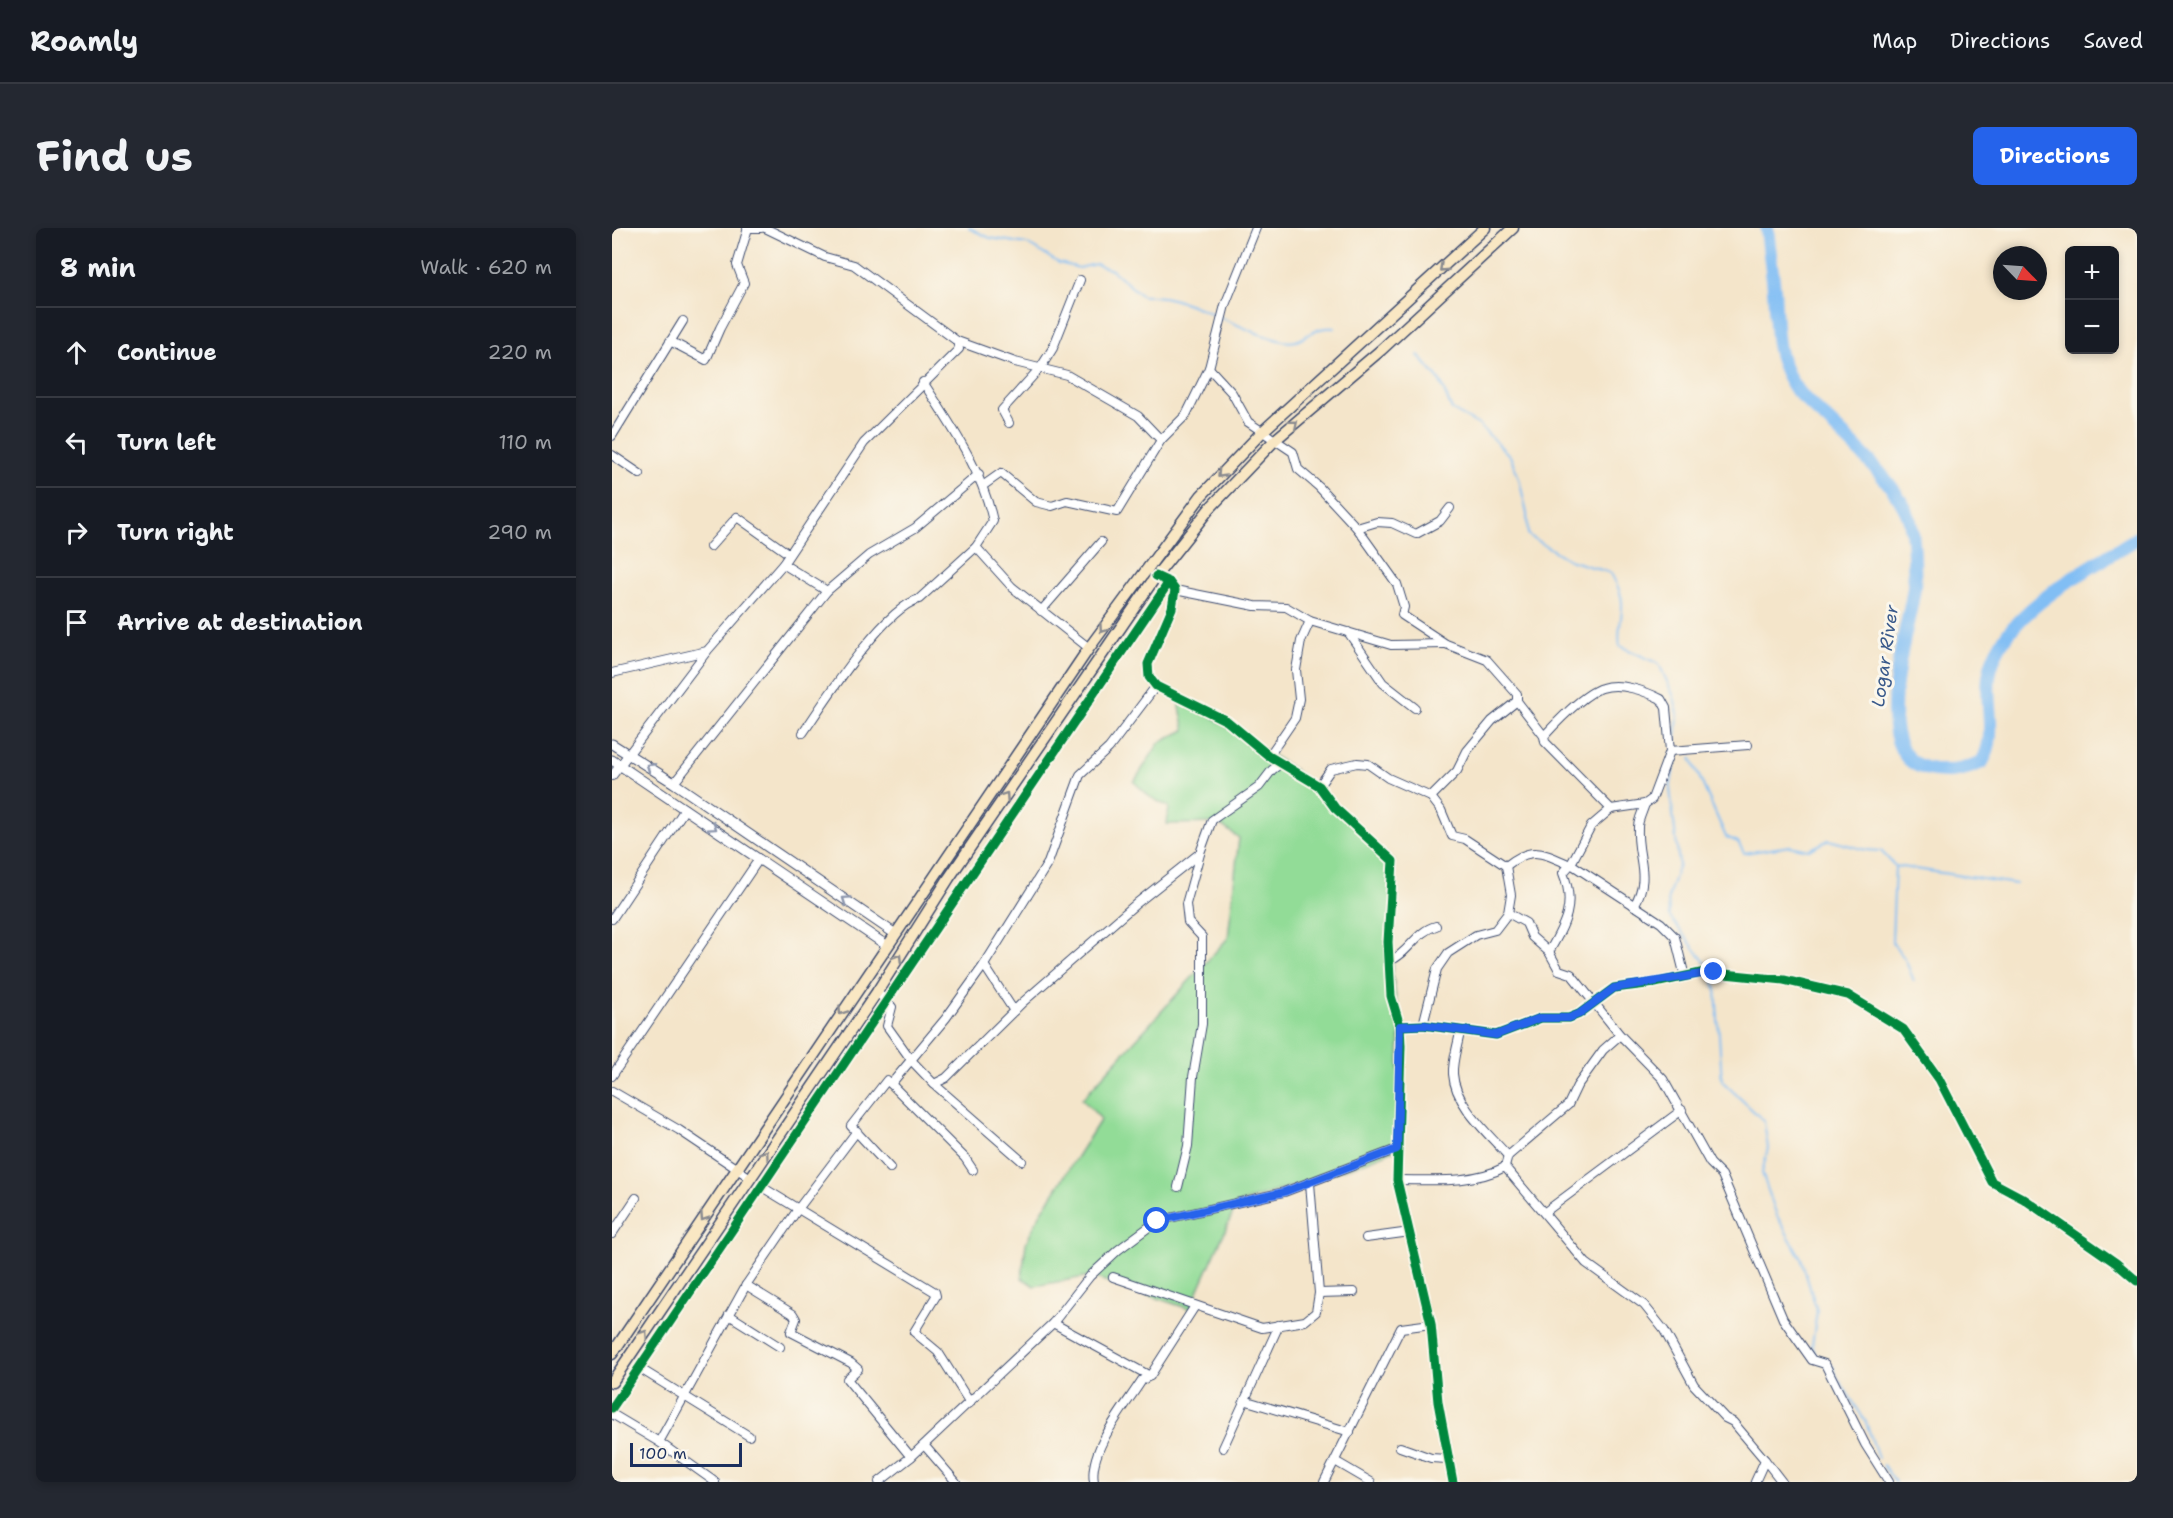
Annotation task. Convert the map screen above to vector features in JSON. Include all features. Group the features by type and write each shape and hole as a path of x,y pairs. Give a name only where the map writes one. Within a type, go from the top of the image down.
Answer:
{"main road":[{"path":"612,1354 894,933 1089,648 1200,496 1262,432 1485,228"},
{"path":"612,1382 749,1177 877,992 949,878 1156,576 1210,508 1275,440 1381,350 1513,228"}],"street":[{"path":"670,341 706,360 744,283 737,265 747,228 763,228 825,257 854,266 957,341 1015,362 1041,366 1067,375 1138,416 1161,440"},
{"path":"984,485 1001,473 1036,502 1052,506 1067,501 1117,512 1161,440 1186,415 1209,368 1225,305 1256,228"},
{"path":"1009,423 1002,410 1041,366 1058,338 1080,280"},
{"path":"612,436 683,321"},
{"path":"886,945 685,809 614,769 629,754 707,651 783,564 864,443 923,382 959,349 957,341"},
{"path":"1209,368 1232,393 1248,422 1293,452 1298,469 1319,487 1357,528 1397,584 1404,607 1402,615 1446,644 1487,660 1517,694 1517,701 1544,736 1545,742 1611,809"},
{"path":"803,733 840,679 891,618 912,601 919,599 976,547 993,521 979,474 959,436 923,382"},
{"path":"612,455 640,474"},
{"path":"674,783 827,591 868,555 915,528 979,474"},
{"path":"1357,528 1377,522 1392,524 1416,534 1440,521 1450,508"},
{"path":"710,547 737,517 789,554"},
{"path":"1041,611 1101,542"},
{"path":"976,547 1012,587 1089,648"},
{"path":"783,564 827,591"},
{"path":"1156,576 1172,586 1255,606 1286,607 1310,621 1391,645 1446,644"},
{"path":"1172,586 1172,608 1148,664 1149,677 1156,686 1227,721 1280,764 1319,786 1335,807 1393,861 1388,942 1391,996 1400,1026 1397,1180 1431,1324 1438,1402 1453,1482"},
{"path":"612,1408 1172,586"},
{"path":"1269,756 1295,718 1299,699 1296,670 1301,641 1310,621"},
{"path":"1348,632 1383,683 1415,708"},
{"path":"612,673 707,651"},
{"path":"891,1084 912,1061 984,965 1048,863 1080,775 1109,748 1156,686"},
{"path":"1544,736 1578,704 1601,688 1632,689 1661,699 1666,708 1674,751 1652,799 1645,804 1611,809 1591,826 1563,873 1568,886 1567,918 1549,952"},
{"path":"1431,797 1457,771 1467,751 1492,721 1517,701"},
{"path":"612,744 674,783 894,933"},
{"path":"1674,751 1748,745"},
{"path":"1319,786 1331,769 1357,763 1368,764 1388,778 1431,797 1441,810 1452,836 1465,839 1506,866 1511,895 1508,913 1495,930 1476,935 1448,953 1437,969 1424,1025"},
{"path":"1178,1187 1188,1146 1193,1077 1203,1024 1202,937 1188,922 1186,904 1212,820 1259,787 1272,770 1280,764"},
{"path":"1634,906 1643,891 1644,877 1637,825 1645,804"},
{"path":"612,919 685,809"},
{"path":"1506,866 1520,854 1542,852 1569,864 1661,923 1675,937 1682,957 1685,977"},
{"path":"934,1084 945,1078 1014,1011 1137,903 1200,854"},
{"path":"612,1076 759,859"},
{"path":"1508,913 1526,923 1532,937 1549,952 1559,970 1571,974 1620,1035 1663,1078 1710,1163 1722,1175 1787,1326 1812,1360 1825,1364 1865,1444 1889,1482"},
{"path":"1390,961 1401,956 1424,929 1436,926"},
{"path":"984,965 1014,1011"},
{"path":"1400,1026 1424,1025 1460,1032 1496,1035 1540,1018 1569,1018 1579,1014 1614,988 1709,972 1821,986 1848,995 1903,1029 1939,1079 1992,1182 2024,1199 2116,1263 2137,1281"},
{"path":"877,992 892,1007 887,1026 912,1061 934,1084 1022,1161"},
{"path":"1460,1032 1452,1073 1457,1092 1508,1156"},
{"path":"1397,1180 1489,1176 1504,1167 1508,1156 1568,1105 1576,1086 1603,1050 1620,1035"},
{"path":"890,1168 851,1126 887,1080 965,1158 973,1170"},
{"path":"612,1091 680,1130 749,1177"},
{"path":"1545,1212 1682,1110"},
{"path":"659,1442 746,1285 798,1209 857,1131"},
{"path":"879,1482 911,1457 1053,1323 1090,1276 1118,1250 1157,1221 1242,1203 1310,1183 1397,1149"},
{"path":"1504,1167 1545,1212 1586,1263 1644,1305 1664,1330 1694,1385 1725,1418 1733,1422 1782,1482"},
{"path":"1113,1277 1262,1328 1305,1322 1316,1312 1319,1293 1310,1183"},
{"path":"762,1187 935,1292 936,1296 914,1332 938,1352 970,1403"},
{"path":"612,1234 636,1198"},
{"path":"1366,1238 1410,1232"},
{"path":"746,1285 792,1314 796,1319 791,1332 858,1369 847,1379 911,1457"},
{"path":"1319,1293 1354,1292"},
{"path":"1094,1482 1091,1469 1098,1450 1142,1380 1150,1376 1195,1306"},
{"path":"729,1315 780,1347"},
{"path":"1053,1323 1150,1376"},
{"path":"1324,1482 1401,1328 1431,1324"},
{"path":"1223,1448 1280,1325"},
{"path":"639,1368 749,1436"},
{"path":"1246,1401 1350,1432"},
{"path":"612,1414 659,1442 716,1482"},
{"path":"924,1445 956,1482"},
{"path":"1401,1447 1431,1458 1447,1459"},
{"path":"1755,1482 1765,1460"},
{"path":"1335,1461 1371,1482"}],"green space":[{"path":"1177,694 1295,770 1393,861 1392,971 1400,1026 1397,1149 1357,1165 1237,1204 1190,1309 1090,1276 1035,1286 1022,1278 1026,1243 1039,1216 1101,1119 1082,1099 1228,938 1239,838 1218,823 1167,824 1169,807 1150,797 1134,782 1159,743 1185,730"}],"waterway":[{"path":"969,228 990,238 1027,244 1059,263 1079,268 1096,264 1112,270 1142,296 1159,296 1176,300 1248,330 1283,341 1297,341 1317,330 1334,328"},
{"name":"Logar River","path":"1767,228 1776,330 1784,367 1798,392 1860,452 1890,486 1901,502 1911,525 1914,587 1900,658 1894,715 1897,739 1907,757 1925,768 1940,771 1968,768 1982,762 1987,752 1990,731 1989,677 1996,654 2009,633 2026,614 2048,596 2137,538"},
{"path":"1418,355 1440,381 1452,410 1479,425 1510,456 1519,478 1527,514 1528,535 1569,560 1611,573 1619,589 1622,602 1620,646 1659,664 1674,697 1678,714 1675,748"},
{"path":"1676,754 1670,789 1679,864 1668,898 1669,916 1709,967 1716,989 1722,1081 1764,1121 1768,1148 1762,1173 1777,1216 1801,1258 1817,1311 1812,1346 1818,1359"},
{"path":"1691,758 1726,837 1738,842 1744,853 1790,846 1809,850 1829,840 1866,850 1881,851 1895,866 1892,942 1905,959 1914,981"},
{"path":"1895,866 2016,884"},
{"path":"1828,1364 1833,1366 1838,1379 1866,1422 1878,1458"},
{"path":"1883,1465 1895,1482"}],"cycle path":[{"path":"1156,576 1169,582 1175,590 1172,608 1148,664 1149,677 1156,686 1227,721 1269,756 1319,786 1335,808 1393,861 1388,942 1391,996 1400,1026 1401,1046 1397,1180 1431,1324 1438,1402 1453,1482"},
{"path":"612,1408 1169,582"},
{"path":"1400,1026 1423,1025 1496,1035 1541,1018 1569,1018 1579,1014 1614,988 1655,983 1705,972 1784,980 1848,995 1903,1029 1939,1079 1992,1182 2024,1199 2116,1263 2137,1281"}],"route":[{"path":"1157,1221 1284,1192 1397,1149 1400,1026 1424,1025 1460,1032 1496,1035 1540,1018 1569,1018 1579,1014 1614,988 1714,972"}]}
